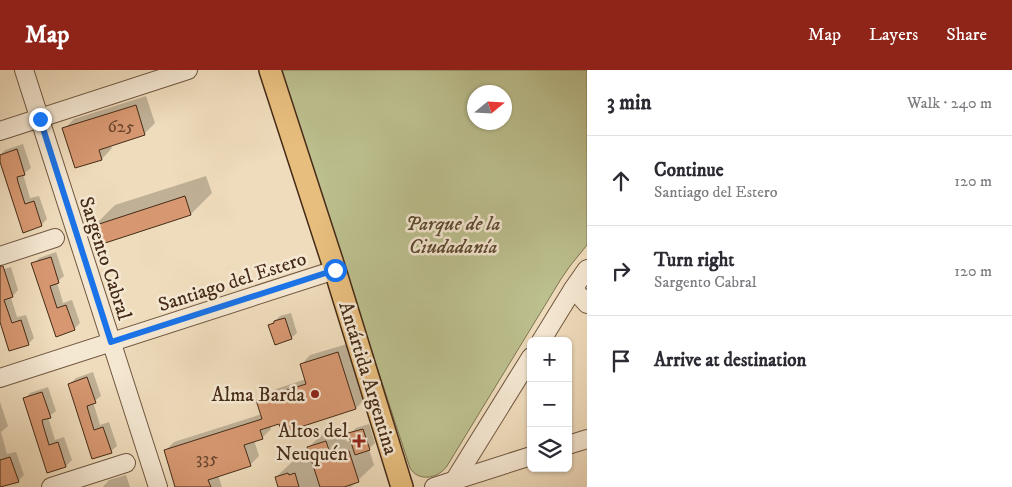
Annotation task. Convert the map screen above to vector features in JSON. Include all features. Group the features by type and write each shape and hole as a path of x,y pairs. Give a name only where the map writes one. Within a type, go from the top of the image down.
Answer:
{"main road":[{"name":"Antártida Argentina","path":"270,70 335,270 402,487"}],"street":[{"name":"Sargento Cabral","path":"24,70 158,487"},
{"path":"0,131 188,70"},
{"path":"0,256 54,238"},
{"path":"543,337 587,269"},
{"name":"Santiago del Estero","path":"0,378 335,270"},
{"path":"573,289 587,304"},
{"path":"454,481 527,363"},
{"path":"572,444 587,439"},
{"path":"434,487 527,457"},
{"path":"52,487 126,463"}],"green space":[{"name":"Parque de la Ciudadanía","path":"280,70 587,70 587,245 561,279 447,466 439,474 428,477 423,477 410,468"}],"building":[{"path":"136,105 145,135 99,150 102,160 75,168 62,128"},
{"path":"17,149 25,175 17,177 25,204 34,201 42,226 23,233 0,162 0,155"},
{"path":"185,196 191,215 99,245 93,226"},
{"path":"51,257 59,283 50,286 57,308 66,305 75,330 56,337 31,263"},
{"path":"0,266 3,266 13,297 4,300 12,323 21,320 29,345 9,351 0,322"},
{"path":"285,318 292,339 275,345 268,325"},
{"path":"338,352 356,409 282,433 279,424 260,430 263,439 244,445 251,466 208,480 211,487 175,487 164,450 262,419 256,400 306,384 300,364"},
{"path":"87,377 96,403 87,406 94,430 103,427 112,453 92,459 68,384"},
{"path":"42,392 51,418 42,420 49,445 58,442 66,467 47,473 23,398"},
{"name":"Altos del Neuquén","path":"363,429 370,450 355,455 348,433"},
{"path":"326,441 331,456 349,451 359,482 344,487 320,487 307,447"},
{"path":"10,457 19,482 0,487 0,460"},
{"path":"288,473 289,475 295,473 299,487 278,487 275,477"}],"place":[{"name":"Alma Barda","path":"315,394"},
{"name":"Altos del Neuquén","path":"359,441"}],"route":[{"path":"40,119 111,342 335,270"}]}
